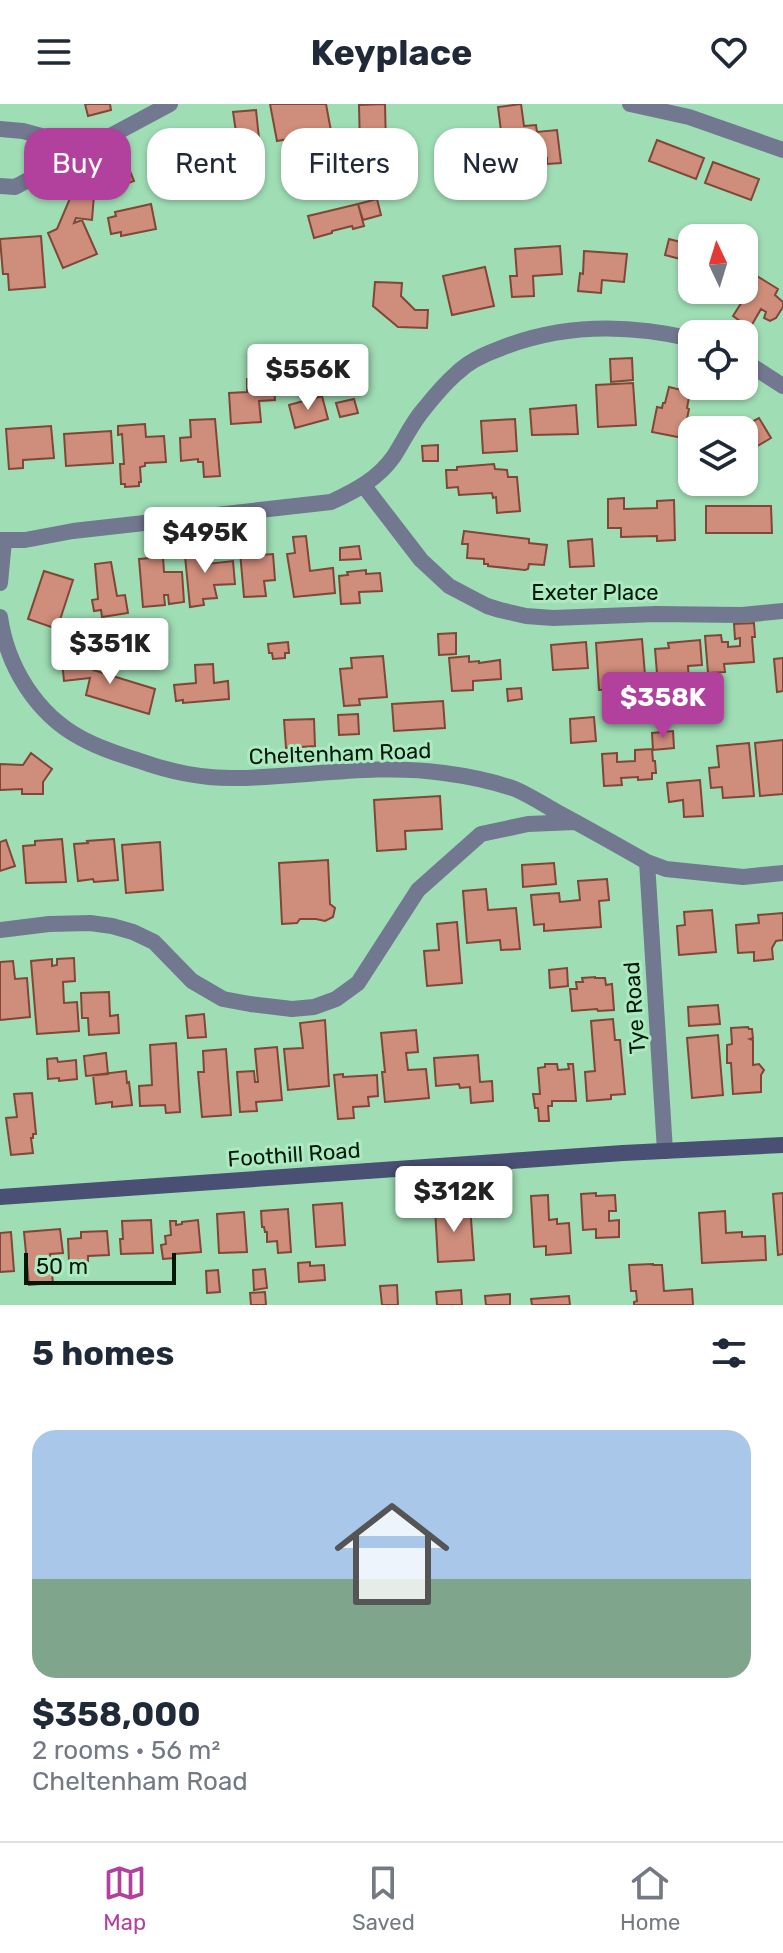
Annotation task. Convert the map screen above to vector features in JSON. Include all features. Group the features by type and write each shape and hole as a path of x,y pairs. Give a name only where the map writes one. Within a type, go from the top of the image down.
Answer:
{"main road":[{"name":"Foothill Road","path":"0,1197 783,1145"}],"street":[{"path":"124,128 170,104"},
{"path":"630,104 689,117 783,150"},
{"path":"0,129 24,131"},
{"path":"0,186 15,187 24,182"},
{"path":"0,583 2,540 25,540 73,531 331,502 364,486 392,459 418,417 459,371 488,353 519,341 596,328 678,336"},
{"path":"758,370 783,386"},
{"name":"Exeter Place","path":"364,486 421,560 449,586 500,610 553,618 742,615 783,611"},
{"name":"Cheltenham Road","path":"0,617 13,662 30,692 60,725 102,749 170,772 237,778 404,770 443,773 517,790 647,862 669,870 743,877 783,873"},
{"path":"0,930 49,924 112,926 154,942 192,981 223,999 292,1009 314,1007 336,999 358,983 418,890 481,834 528,824 576,822"},
{"name":"Tye Road","path":"647,862 665,1151"}],"building":[{"path":"85,104 110,104 111,110 88,116"},
{"path":"270,104 326,104 330,128 281,128 281,140 277,141"},
{"path":"385,104 386,128 360,128 359,105"},
{"path":"521,104 524,126 536,125 536,128 501,128 498,107"},
{"path":"256,110 258,128 235,128 233,112"},
{"path":"557,130 561,163 547,164 547,131"},
{"path":"657,140 704,158 696,179 649,161"},
{"path":"713,162 759,179 751,200 705,183"},
{"path":"69,200 94,200 92,220 76,218 74,223 82,220 97,254 63,268 48,233 57,229"},
{"path":"377,200 381,215 363,220 358,204"},
{"path":"151,204 156,229 121,236 121,232 111,234 108,218 116,216 115,212"},
{"path":"358,204 364,226 353,229 352,226 314,238 308,216"},
{"path":"41,236 45,287 9,290 8,274 3,274 0,239"},
{"path":"669,239 678,241 678,258 665,255"},
{"path":"560,246 562,274 533,276 534,296 512,297 510,276 517,276 515,249"},
{"path":"584,251 627,254 624,282 602,280 601,293 578,291 580,273 583,274"},
{"path":"485,267 494,306 452,315 443,276"},
{"path":"758,277 778,289 775,295 783,302 783,307 776,318 770,321 764,318 766,312 761,309 755,320 739,320 733,316 741,304 758,304"},
{"path":"375,282 402,283 401,296 415,310 428,310 427,328 398,327 373,306"},
{"path":"632,358 633,380 611,382 610,359"},
{"path":"273,378 275,400 259,401 261,422 231,424 229,393 247,392 247,379"},
{"path":"633,383 636,425 598,427 596,385"},
{"path":"669,387 678,389 678,400 688,400 688,416 678,416 678,437 652,432 657,407 662,408"},
{"path":"322,396 328,419 295,428 289,405"},
{"path":"354,399 358,413 340,417 336,403"},
{"path":"576,405 578,434 532,435 530,409"},
{"path":"215,419 220,476 204,477 203,462 198,462 198,459 181,461 180,438 191,437 190,420"},
{"path":"515,419 517,451 483,453 481,421"},
{"path":"758,419 771,438 758,446"},
{"path":"145,424 146,437 164,436 166,462 145,463 140,467 139,486 125,487 121,484 120,464 124,464 122,434 118,435 118,426"},
{"path":"51,426 54,458 23,460 23,468 9,469 6,429"},
{"path":"111,431 113,463 66,466 64,434"},
{"path":"438,445 438,461 423,461 422,446"},
{"path":"494,464 495,469 507,470 508,477 517,477 520,511 497,513 496,497 493,498 492,493 459,495 458,487 447,488 446,470"},
{"path":"624,498 624,509 657,508 657,501 674,500 675,540 657,541 657,536 621,537 621,528 608,528 608,499"},
{"path":"706,506 771,506 772,533 706,533"},
{"path":"464,531 529,539 529,543 547,545 544,565 529,564 525,570 488,566 484,564 484,559 467,558 468,544 462,544"},
{"path":"306,536 310,571 333,568 335,593 294,597 287,554 295,553 293,537"},
{"path":"592,539 594,566 570,567 568,541"},
{"path":"207,544 207,564 233,561 235,584 214,585 217,598 203,599 204,605 190,607 184,546"},
{"path":"359,546 361,559 340,560 340,548"},
{"path":"249,551 249,556 273,554 275,580 264,581 266,596 244,597 240,552"},
{"path":"163,557 164,572 182,572 184,602 169,604 168,595 164,595 165,605 143,607 139,559"},
{"path":"111,562 117,596 125,595 128,613 102,617 101,610 94,611 92,600 98,599 95,564"},
{"path":"366,570 366,574 380,573 382,591 359,592 360,603 341,604 339,576"},
{"path":"44,571 73,580 57,629 28,619"},
{"path":"754,623 754,662 724,664 725,672 708,673 705,636 721,635 722,642 728,642 728,647 740,646 740,638 735,639 734,624"},
{"path":"456,633 456,654 439,655 438,634"},
{"path":"642,639 646,687 599,690 596,643"},
{"path":"700,640 702,665 688,666 689,684 658,686 655,649 669,648 668,643"},
{"path":"288,642 289,653 285,653 285,658 273,659 268,644"},
{"path":"586,642 588,668 553,670 551,645"},
{"path":"383,656 387,697 359,699 360,705 344,706 340,669 352,668 351,658"},
{"path":"469,656 469,662 500,660 501,679 473,681 473,690 452,691 449,658"},
{"path":"92,658 93,670 155,689 149,714 86,695 90,678 64,681 62,661"},
{"path":"783,658 783,691 777,692 774,659"},
{"path":"213,664 214,683 228,681 229,699 176,701 174,685 196,683 195,665"},
{"path":"521,688 522,699 508,701 507,689"},
{"path":"443,701 445,728 394,731 392,704"},
{"path":"358,714 359,734 339,735 338,715"},
{"path":"594,717 596,741 571,743 570,719"},
{"path":"314,719 315,746 286,748 284,720"},
{"path":"673,731 674,748 653,750 652,733"},
{"path":"783,740 783,794 760,796 755,743"},
{"path":"749,743 754,796 723,798 722,787 711,788 709,768 719,767 717,746"},
{"path":"652,749 656,773 652,773 652,779 621,778 622,785 604,786 602,754 617,753 617,762 635,761 635,750"},
{"path":"31,753 52,769 43,782 43,794 22,794 22,789 0,790 0,764 23,765"},
{"path":"700,780 703,816 684,817 683,800 669,802 667,783"},
{"path":"440,796 442,829 405,831 406,849 377,851 374,800"},
{"path":"62,839 66,882 26,883 23,846 35,845 35,841"},
{"path":"114,839 118,880 78,881 74,844"},
{"path":"6,840 15,866 0,871 0,842"},
{"path":"160,842 163,890 126,893 122,845"},
{"path":"328,860 330,904 335,908 333,917 325,921 300,919 297,923 282,924 279,863"},
{"path":"554,863 556,884 523,887 522,865"},
{"path":"607,879 609,900 599,901 601,927 544,931 544,924 534,925 531,895 559,893 560,902 580,900 578,881"},
{"path":"486,889 488,910 516,908 520,949 501,950 500,940 467,943 463,891"},
{"path":"712,910 716,952 679,955 677,926 685,925 684,912"},
{"path":"783,913 783,940 776,941 772,948 773,959 754,961 754,952 738,953 736,925 759,923 758,915"},
{"path":"457,922 462,983 427,986 424,951 439,950 437,924"},
{"path":"74,958 75,981 63,982 64,1003 77,1002 79,1031 37,1034 31,961 52,959 52,966 57,965 57,959"},
{"path":"13,961 15,979 27,978 30,1017 0,1020 0,962"},
{"path":"567,968 568,986 550,988 549,970"},
{"path":"582,978 605,978 606,985 612,984 614,1010 572,1011 570,989 577,989 576,982 583,982"},
{"path":"109,992 110,1016 118,1015 119,1033 89,1035 88,1018 82,1018 81,993"},
{"path":"718,1005 720,1024 689,1026 688,1007"},
{"path":"204,1014 206,1037 188,1038 186,1016"},
{"path":"613,1019 615,1040 620,1040 625,1094 587,1101 585,1072 595,1071 591,1021"},
{"path":"325,1020 329,1086 288,1090 284,1049 303,1048 300,1023"},
{"path":"731,1028 752,1029 753,1065 759,1064 764,1070 761,1092 733,1094 727,1045 732,1044"},
{"path":"416,1030 418,1052 406,1053 408,1070 426,1069 429,1098 385,1102 381,1033"},
{"path":"718,1035 723,1095 692,1098 687,1038"},
{"path":"176,1043 180,1112 166,1113 165,1105 140,1106 139,1086 152,1085 150,1045"},
{"path":"277,1047 282,1100 256,1102 257,1111 240,1112 237,1072 254,1071 255,1082 258,1082 255,1049"},
{"path":"226,1049 231,1115 202,1117 198,1072 204,1072 203,1051"},
{"path":"106,1053 108,1074 86,1076 84,1056"},
{"path":"478,1055 480,1082 492,1081 493,1101 471,1103 470,1087 460,1088 459,1084 436,1086 434,1058"},
{"path":"57,1058 58,1062 76,1060 77,1079 48,1079 47,1059"},
{"path":"545,1064 557,1064 558,1070 569,1069 568,1064 573,1064 576,1101 552,1101 552,1106 548,1106 549,1121 539,1121 533,1094 540,1094 538,1068 545,1067"},
{"path":"126,1071 132,1105 112,1107 112,1102 96,1104 93,1075"},
{"path":"343,1074 343,1077 377,1075 378,1096 368,1097 369,1106 353,1107 354,1118 338,1119 334,1075"},
{"path":"32,1093 36,1134 31,1138 33,1153 11,1155 6,1118 17,1117 14,1094"},
{"path":"596,1193 596,1196 615,1195 616,1211 609,1211 609,1221 619,1220 619,1237 596,1238 596,1229 583,1230 581,1194"},
{"path":"783,1193 783,1254 778,1255 773,1194"},
{"path":"548,1195 549,1220 557,1219 557,1224 569,1223 571,1253 546,1255 546,1246 534,1247 531,1196"},
{"path":"342,1203 345,1245 316,1247 313,1205"},
{"path":"470,1205 474,1260 438,1262 435,1208"},
{"path":"288,1209 291,1252 278,1253 277,1241 267,1242 261,1211"},
{"path":"725,1211 726,1233 742,1232 742,1237 765,1236 766,1260 702,1263 699,1213"},
{"path":"244,1212 247,1252 219,1253 217,1214"},
{"path":"151,1220 153,1253 121,1254 122,1221"},
{"path":"198,1220 201,1252 174,1254 175,1258 163,1259 161,1245 166,1244 165,1236 171,1235 170,1221 176,1221 176,1225"},
{"path":"60,1229 63,1253 50,1254 53,1283 29,1285 24,1232"},
{"path":"107,1231 109,1255 88,1256 88,1261 69,1263 68,1239 81,1238 81,1232"},
{"path":"11,1232 14,1271 0,1272 0,1233"},
{"path":"310,1262 310,1266 324,1265 325,1280 299,1282 298,1263"},
{"path":"629,1265 662,1265 664,1291 692,1289 693,1305 634,1305 637,1301 636,1291 631,1291"},
{"path":"265,1269 267,1288 254,1290 253,1270"},
{"path":"218,1270 220,1292 207,1293 206,1271"},
{"path":"397,1285 398,1305 382,1305 380,1286"},
{"path":"461,1290 462,1305 437,1305 436,1292"},
{"path":"265,1292 266,1305 251,1305 250,1293"},
{"path":"510,1294 510,1305 486,1305 485,1296"},
{"path":"569,1296 570,1305 532,1305 531,1299"}]}
